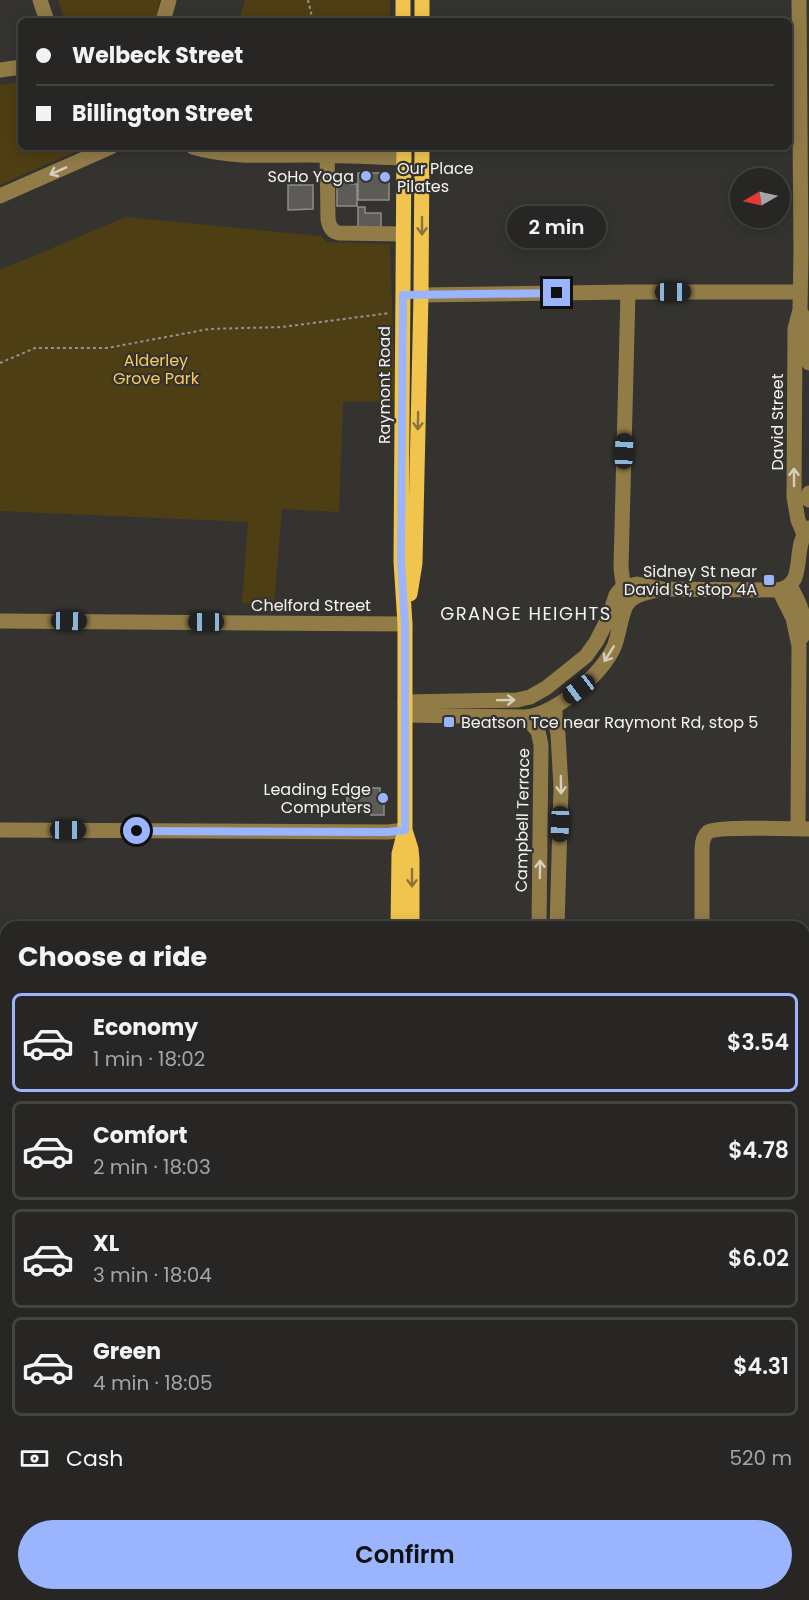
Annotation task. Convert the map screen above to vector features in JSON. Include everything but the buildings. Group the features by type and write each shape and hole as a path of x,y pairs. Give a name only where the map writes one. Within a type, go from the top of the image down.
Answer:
{"main road":[{"path":"403,0 403,18"},
{"path":"422,0 422,18"},
{"name":"Raymont Road","path":"405,624 415,562 422,150"},
{"name":"Raymont Road","path":"398,921 399,854 405,830 405,624 401,561 404,153"},
{"path":"403,295 421,295"},
{"name":"Raymont Road","path":"405,830 412,859 412,921"}],"street":[{"path":"40,0 46,18"},
{"path":"165,18 169,0"},
{"name":"David Street","path":"799,0 801,242 799,292 808,328 809,363"},
{"path":"0,70 18,67"},
{"path":"0,196 104,150"},
{"path":"206,150 234,154 327,151 404,153"},
{"path":"327,151 328,219 331,228 337,232 403,234"},
{"path":"480,708 526,717 541,714 586,683 608,658 617,641 627,594 621,564 627,292"},
{"path":"421,295 799,292"},
{"name":"David Street","path":"785,588 795,582 800,549 807,531 798,520 794,497 795,329 805,310"},
{"path":"809,493 809,500"},
{"path":"405,709 480,708 527,698 552,684 590,652 609,617 616,595 637,596 662,589 785,588 800,605 804,620 799,646 803,829 720,830 706,834 702,842 702,921"},
{"name":"Chelford Street","path":"0,621 405,624"},
{"path":"555,706 561,796 557,921"},
{"name":"Campbell Terrace","path":"526,717 539,733 541,748 539,921"},
{"path":"541,748 559,744"},
{"path":"0,830 388,832 405,830"}],"path":[{"path":"308,0 312,18"},
{"path":"0,363 35,348 107,348 209,329 282,327 392,313"}],"green space":[{"path":"58,0 160,0 157,18 64,18"},
{"path":"245,0 390,0 390,18 240,18"},
{"path":"18,82 18,150 79,150 0,185 0,85"},
{"name":"Alderley Grove Park","path":"126,217 321,236 327,242 390,244 395,401 343,402 339,512 282,509 274,605 242,603 248,522 0,511 0,270"}],"place":[{"name":"SoHo Yoga","path":"366,176"},
{"name":"Our Place Pilates","path":"385,177"},
{"name":"Sidney St near David St, stop 4A","path":"769,580"},
{"name":"Beatson Tce near Raymont Rd, stop 5","path":"449,722"},
{"name":"Leading Edge Computers","path":"383,798"}],"district":[{"name":"GRANGE HEIGHTS","path":"526,614"}],"route":[{"path":"137,831 388,832 405,830 405,624 401,561 403,295 557,293"}]}
